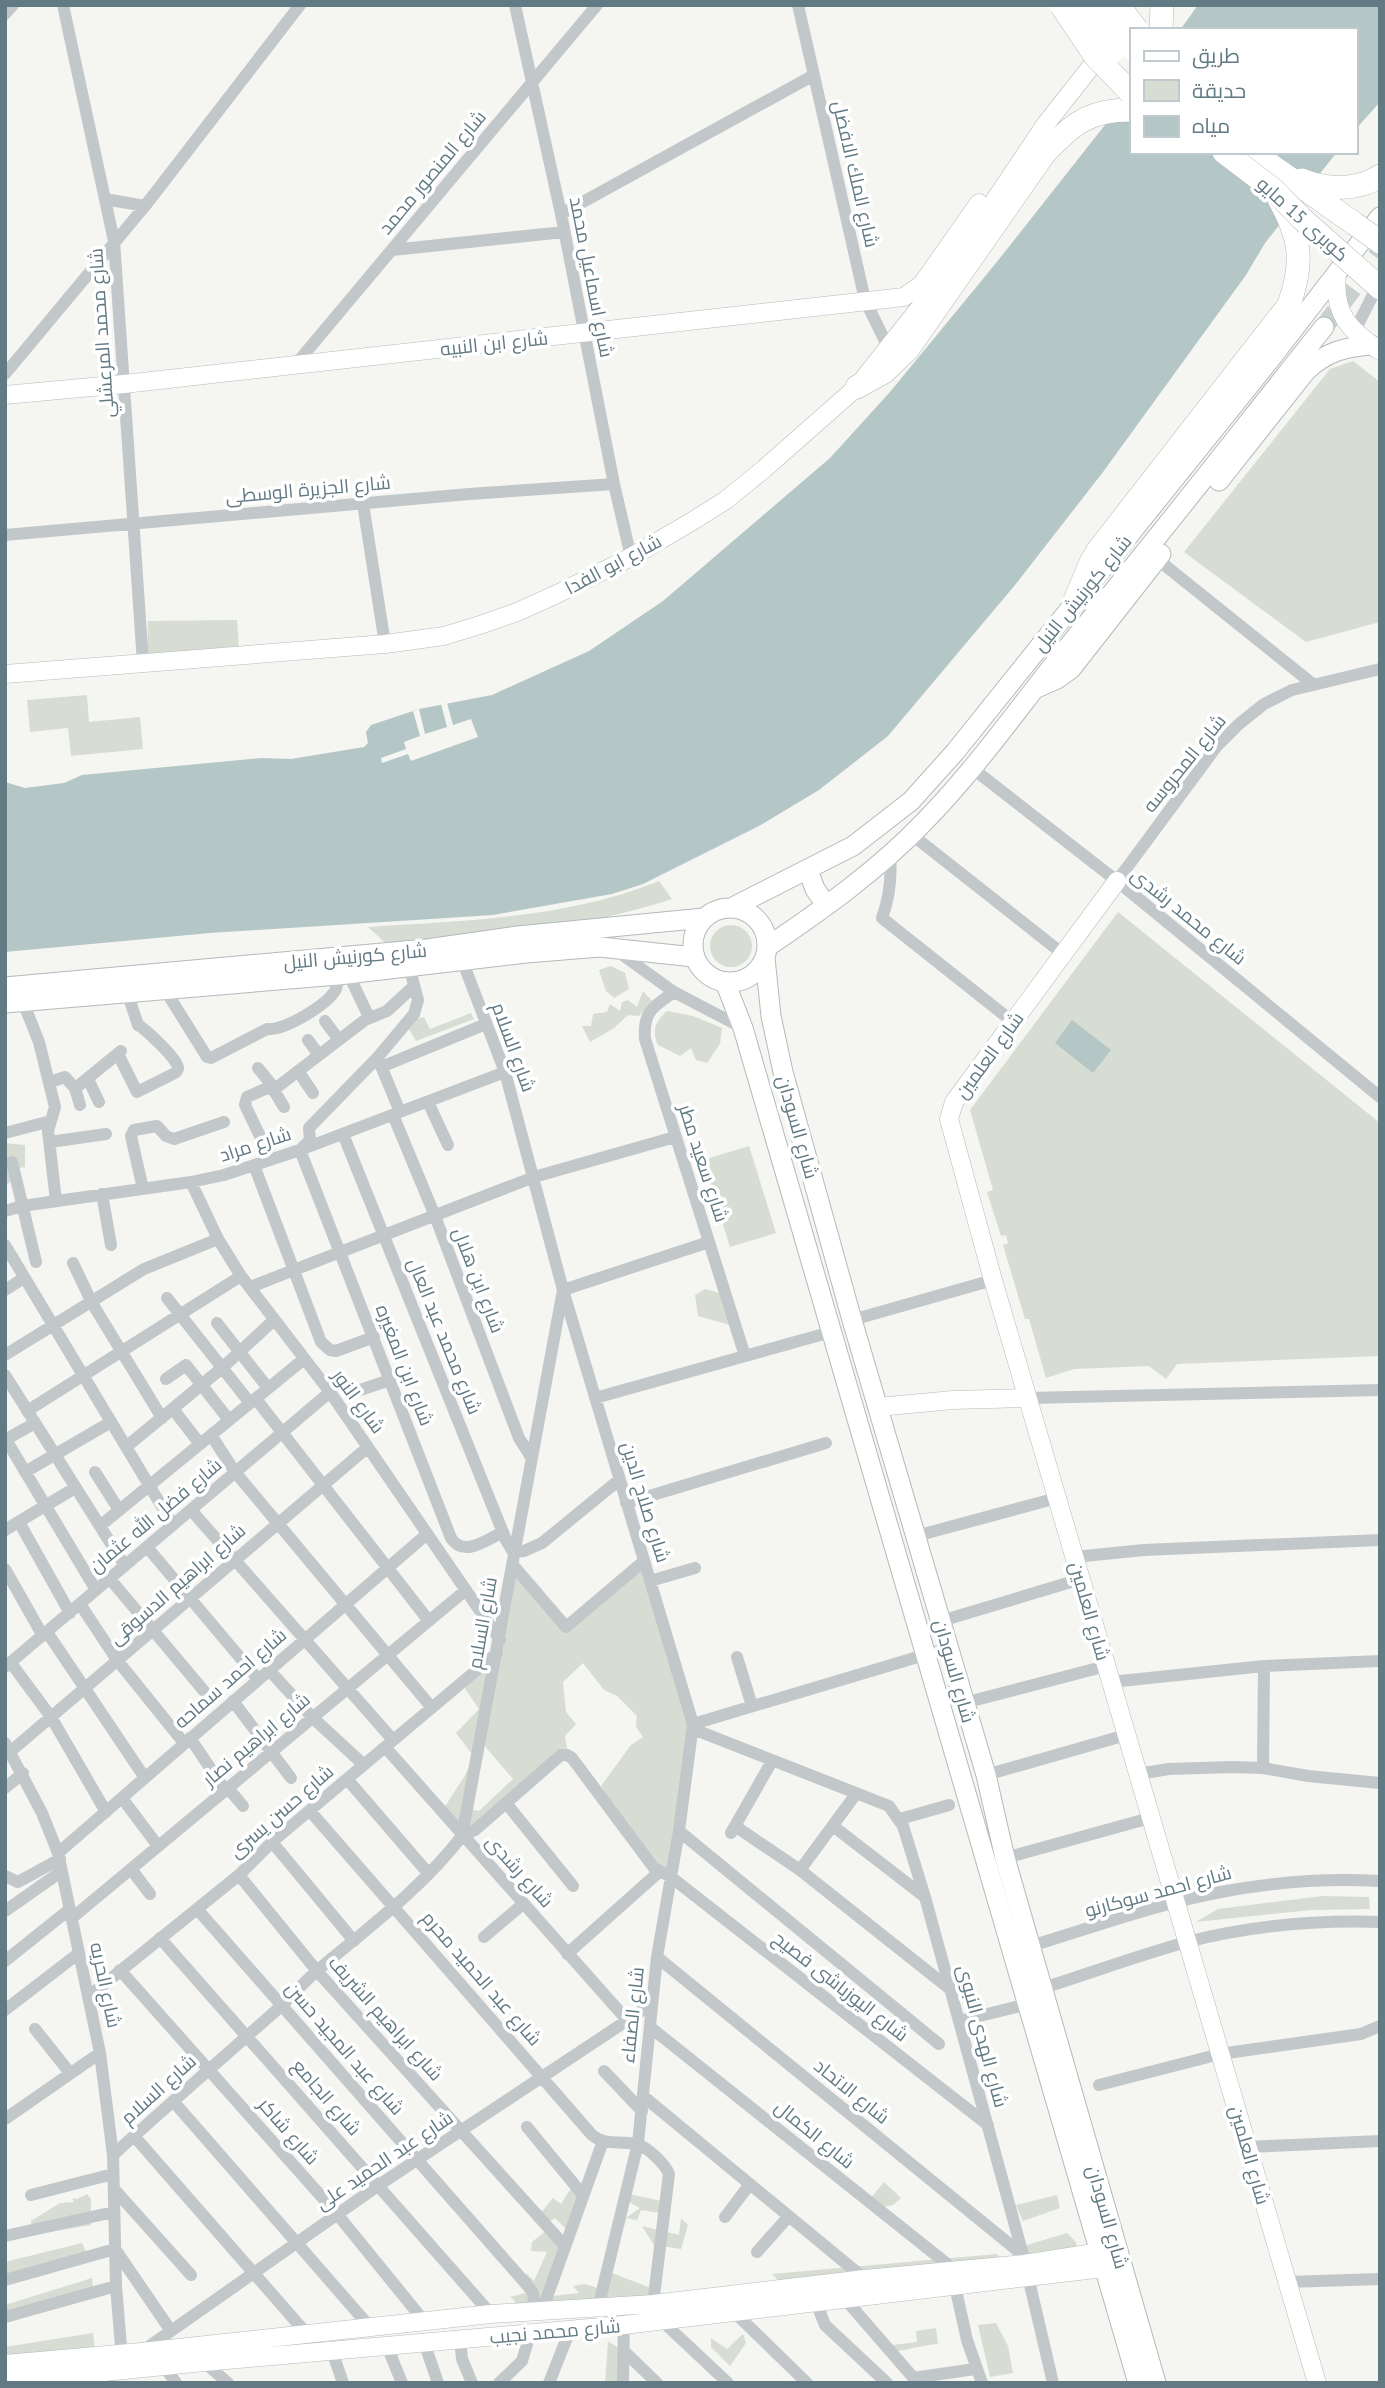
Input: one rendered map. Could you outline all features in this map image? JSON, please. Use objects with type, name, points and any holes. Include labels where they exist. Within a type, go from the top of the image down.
[{"type":"highway","points":[[1061,5],[1096,57],[1130,92]]},
{"type":"highway","points":[[1080,5],[1097,33],[1130,72]]},
{"type":"highway","points":[[1099,5],[1130,47]]},
{"type":"highway","points":[[1118,5],[1135,28]]},
{"type":"highway","points":[[1161,28],[1162,5]]},
{"type":"highway","points":[[857,387],[884,372],[908,349],[1044,153],[1067,130],[1083,119],[1101,113],[1130,110]]},
{"type":"highway","name":"كوبرى 15 مايو","points":[[1226,154],[1355,224],[1380,242]]},
{"type":"highway","name":"كوبرى 15 مايو","points":[[1254,154],[1301,218],[1376,291]]},
{"type":"highway","points":[[1074,603],[1099,549],[1289,305],[1299,265],[1298,245],[1293,225],[1274,179],[1331,188],[1354,186],[1380,176]]},
{"type":"highway","points":[[1355,224],[1380,222]]},
{"type":"main road","name":"شارع كورنيش النيل","points":[[731,908],[853,846],[911,802],[955,752],[1280,348],[1380,216]]},
{"type":"main road","name":"شارع كورنيش النيل","points":[[766,953],[890,854],[972,768],[1324,327]]},
{"type":"main road","points":[[1034,688],[1058,679],[1071,669],[1312,365],[1329,353],[1341,349],[1376,348]]},
{"type":"main road","points":[[808,870],[815,889],[826,905]]},
{"type":"main road","points":[[731,908],[743,910],[761,925],[766,936],[766,953],[759,969],[749,977],[737,982],[725,982],[712,978],[701,969],[694,957],[694,936],[704,918],[721,909],[731,908]]},
{"type":"main road","name":"شارع كورنيش النيل","points":[[5,987],[427,949],[518,936],[704,918]]},
{"type":"main road","name":"شارع كورنيش النيل","points":[[14,1003],[343,974],[600,947],[694,957]]},
{"type":"main road","name":"شارع السودان","points":[[766,953],[771,1016],[783,1072],[852,1320],[986,1775],[1022,1949],[1028,2004],[1138,2383]]},
{"type":"main road","name":"شارع السودان","points":[[725,982],[743,1028],[927,1655],[1022,1949],[1043,1989],[1156,2383]]},
{"type":"street","points":[[5,14],[13,5]]},
{"type":"street","name":"شارع محمد المرعشلي","points":[[63,5],[114,241],[143,663]]},
{"type":"street","points":[[5,374],[145,206],[300,5]]},
{"type":"street","name":"شارع اسماعيل محمد","points":[[515,5],[631,557]]},
{"type":"street","name":"شارع المنصور محمد","points":[[296,363],[597,5]]},
{"type":"street","name":"شارع الملك الافضل","points":[[798,5],[865,300],[888,348]]},
{"type":"street","points":[[865,300],[904,297],[922,284],[1127,5]]},
{"type":"street","points":[[1042,122],[1139,5]]},
{"type":"street","points":[[561,214],[814,75]]},
{"type":"street","name":"شارع ابو الفدا","points":[[5,674],[386,644],[444,636],[506,616],[631,557],[726,500],[857,387],[940,282],[1042,122]]},
{"type":"street","points":[[106,199],[145,206]]},
{"type":"street","points":[[391,250],[564,232]]},
{"type":"street","points":[[1337,273],[1337,302],[1342,315],[1354,331],[1376,348]]},
{"type":"street","points":[[1354,331],[1376,291]]},
{"type":"street","name":"شارع ابن النبيه","points":[[5,395],[124,384],[865,300]]},
{"type":"street","name":"شارع الجزيرة الوسطى","points":[[5,536],[614,484]]},
{"type":"street","points":[[363,504],[386,644]]},
{"type":"street","points":[[1157,559],[1314,685]]},
{"type":"street","name":"شارع المحروسه","points":[[1116,881],[1217,747],[1239,724],[1264,704],[1292,690],[1380,669]]},
{"type":"street","name":"شارع محمد رشدى","points":[[972,768],[1116,881],[1380,1097]]},
{"type":"street","points":[[911,834],[1063,954]]},
{"type":"street","points":[[890,854],[892,876],[882,918],[1013,1022]]},
{"type":"street","name":"شارع العلمين","points":[[1116,881],[954,1102],[949,1119],[993,1280],[1317,2383]]},
{"type":"street","points":[[614,948],[674,992],[743,1028]]},
{"type":"street","name":"شارع السلام","points":[[113,2155],[394,1905],[449,1853],[462,1836],[499,1646],[512,1558],[562,1290],[505,1072],[462,960]]},
{"type":"street","points":[[300,1150],[310,1140],[309,1128],[379,1063],[418,1009],[409,966]]},
{"type":"street","points":[[343,974],[369,1017]]},
{"type":"street","points":[[164,989],[207,1056],[213,1058],[267,1029],[276,1030],[312,1012],[335,990],[343,974]]},
{"type":"street","points":[[271,1159],[245,1102],[247,1097],[265,1089],[274,1089],[369,1017],[387,1011],[414,986]]},
{"type":"street","points":[[75,1087],[119,1053],[136,1092],[178,1069],[167,1050],[161,1047],[146,1029],[138,1025],[127,992]]},
{"type":"street","name":"شارع سعيد مطر","points":[[674,992],[647,1015],[645,1039],[746,1356]]},
{"type":"street","points":[[14,1003],[38,1042],[50,1082],[55,1107],[48,1131],[56,1201]]},
{"type":"street","points":[[325,1021],[339,1040]]},
{"type":"street","points":[[379,1063],[486,1024]]},
{"type":"street","points":[[308,1040],[319,1055]]},
{"type":"street","name":"شارع ابن هلال","points":[[379,1063],[519,1438],[531,1457]]},
{"type":"street","points":[[258,1068],[284,1107]]},
{"type":"street","points":[[298,1072],[313,1093]]},
{"type":"street","name":"شارع مراد","points":[[5,1212],[22,1206],[224,1175],[300,1150],[505,1072]]},
{"type":"street","points":[[50,1082],[65,1077],[75,1087],[80,1105]]},
{"type":"street","points":[[88,1079],[99,1102]]},
{"type":"street","points":[[428,1102],[448,1145]]},
{"type":"street","points":[[5,1133],[51,1121]]},
{"type":"street","points":[[143,1189],[131,1136],[134,1130],[157,1126],[166,1136],[174,1139],[224,1122]]},
{"type":"street","points":[[50,1142],[106,1134]]},
{"type":"street","name":"شارع محمد عبد العال","points":[[343,1134],[512,1558],[565,1627],[644,1561]]},
{"type":"street","points":[[250,1287],[534,1177],[675,1138]]},
{"type":"street","name":"شارع ابن المغيره","points":[[300,1150],[455,1544],[468,1548],[503,1532]]},
{"type":"street","points":[[12,1162],[36,1262]]},
{"type":"street","points":[[254,1165],[321,1342],[336,1351],[374,1337]]},
{"type":"street","name":"شارع النور","points":[[191,1182],[218,1239],[240,1276],[330,1392],[466,1590],[499,1646]]},
{"type":"street","points":[[102,1194],[111,1245]]},
{"type":"street","points":[[5,1355],[144,1269],[218,1239]]},
{"type":"street","points":[[562,1290],[709,1242]]},
{"type":"street","points":[[5,1245],[173,1525]]},
{"type":"street","points":[[73,1263],[92,1303],[162,1419]]},
{"type":"street","points":[[27,1411],[240,1276]]},
{"type":"street","points":[[5,1290],[24,1278]]},
{"type":"street","points":[[852,1320],[993,1280]]},
{"type":"street","name":"شارع صلاح الدين","points":[[562,1290],[693,1727]]},
{"type":"street","points":[[167,1298],[222,1368],[282,1432],[429,1620]]},
{"type":"street","points":[[126,1447],[222,1368],[274,1320]]},
{"type":"street","points":[[217,1323],[268,1388]]},
{"type":"street","points":[[595,1398],[831,1332]]},
{"type":"street","points":[[100,1526],[304,1359]]},
{"type":"street","points":[[166,1379],[186,1365],[229,1420]]},
{"type":"street","points":[[5,1375],[125,1566]]},
{"type":"street","points":[[355,1392],[390,1380]]},
{"type":"street","points":[[878,1407],[953,1400],[1380,1390]]},
{"type":"street","name":"شارع فضل الله عثمان","points":[[8,1665],[330,1392]]},
{"type":"street","points":[[173,1409],[200,1444]]},
{"type":"street","points":[[25,1472],[111,1422]]},
{"type":"street","points":[[35,1423],[5,1439],[96,1590]]},
{"type":"street","points":[[211,1435],[235,1472],[432,1708]]},
{"type":"street","points":[[626,1503],[826,1443]]},
{"type":"street","name":"شارع ابراهيم الدسوقى","points":[[8,1747],[51,1717],[368,1447]]},
{"type":"street","points":[[95,1472],[118,1510]]},
{"type":"street","points":[[512,1558],[542,1543],[619,1480]]},
{"type":"street","points":[[5,1530],[75,1488]]},
{"type":"street","points":[[916,1536],[1057,1498]]},
{"type":"street","name":"شارع رشدى","points":[[191,1510],[348,1688],[462,1836],[627,2020]]},
{"type":"street","points":[[19,1522],[75,1608],[226,1789],[243,1805]]},
{"type":"street","name":"شارع احمد سماحه","points":[[60,1861],[106,1812],[427,1534]]},
{"type":"street","points":[[1074,1557],[1144,1550],[1380,1540]]},
{"type":"street","points":[[147,1547],[258,1679]]},
{"type":"street","points":[[650,1581],[695,1568]]},
{"type":"street","points":[[5,1569],[45,1634],[145,1778]]},
{"type":"street","points":[[110,1578],[204,1691]]},
{"type":"street","points":[[941,1621],[1081,1578]]},
{"type":"street","name":"شارع ابراهيم نصار","points":[[5,1961],[131,1869],[466,1590]]},
{"type":"street","name":"شارع حسن يسرى","points":[[88,1997],[239,1875],[272,1842],[432,1708],[499,1646]]},
{"type":"street","points":[[693,1727],[752,1706],[948,1648]]},
{"type":"street","points":[[737,1657],[752,1706]]},
{"type":"street","points":[[964,1703],[1108,1674],[1380,1661]]},
{"type":"street","points":[[8,1665],[51,1717],[106,1812]]},
{"type":"street","points":[[1263,1768],[1264,1665]]},
{"type":"street","points":[[269,1670],[313,1718],[364,1765]]},
{"type":"street","points":[[233,1701],[290,1778]]},
{"type":"street","points":[[693,1727],[889,1807],[900,1819],[949,1805]]},
{"type":"street","name":"شارع الصفاء","points":[[598,2308],[638,2143],[657,1957],[679,1831],[693,1727]]},
{"type":"street","points":[[986,1775],[1126,1735]]},
{"type":"street","name":"شارع الحريه","points":[[8,1747],[23,1773],[60,1861],[100,2053],[113,2155],[122,2369]]},
{"type":"street","points":[[462,1836],[475,1830],[561,1755],[567,1755],[572,1758],[647,1862],[671,1877]]},
{"type":"street","points":[[772,1761],[733,1830],[800,1870],[950,1989]]},
{"type":"street","points":[[1138,1774],[1200,1767],[1263,1768],[1308,1776],[1380,1783]]},
{"type":"street","points":[[5,1788],[23,1773]]},
{"type":"street","points":[[347,1779],[428,1873]]},
{"type":"street","points":[[800,1870],[856,1794]]},
{"type":"street","points":[[122,1798],[158,1846]]},
{"type":"street","points":[[506,1803],[573,1886]]},
{"type":"street","name":"شارع عبد الحميد محرم","points":[[310,1811],[541,2077],[593,2135],[603,2141]]},
{"type":"street","points":[[1005,1857],[1150,1818]]},
{"type":"street","name":"شارع الهدى النبوى","points":[[900,1819],[925,1897],[988,2125],[1053,2383]]},
{"type":"street","points":[[833,1825],[925,1897]]},
{"type":"street","points":[[679,1831],[939,2044]]},
{"type":"street","points":[[272,1842],[354,1941]]},
{"type":"street","points":[[5,1876],[18,1882],[60,1861]]},
{"type":"street","points":[[5,1911],[60,1861]]},
{"type":"street","points":[[131,1869],[150,1894]]},
{"type":"street","points":[[567,1954],[659,1871]]},
{"type":"street","name":"شارع ابراهيم الشريف","points":[[239,1875],[317,1971],[565,2246]]},
{"type":"street","name":"شارع اليوزباشى فصيح","points":[[671,1877],[988,2125]]},
{"type":"street","name":"شارع احمد سوكارنو","points":[[1022,1949],[1175,1902],[1220,1892],[1310,1881],[1380,1881]]},
{"type":"street","points":[[484,1937],[523,1904]]},
{"type":"street","name":"شارع عبد المجيد حسن","points":[[197,1909],[527,2285],[533,2293],[538,2311]]},
{"type":"street","points":[[1043,1989],[1187,1942],[1273,1926],[1380,1922]]},
{"type":"street","name":"شارع الجامع","points":[[160,1938],[491,2315]]},
{"type":"street","points":[[5,2010],[79,1953]]},
{"type":"street","name":"شارع الاتحاد","points":[[657,1957],[1025,2265]]},
{"type":"street","name":"شارع شاكر","points":[[120,1970],[337,2214],[424,2321]]},
{"type":"street","name":"شارع عبد الحميد على","points":[[141,2352],[379,2185],[652,2004]]},
{"type":"street","points":[[959,2021],[1028,2004]]},
{"type":"street","points":[[1099,2085],[1220,2054],[1361,2034],[1380,2026]]},
{"type":"street","name":"شارع الكمال","points":[[650,2027],[956,2279]]},
{"type":"street","points":[[35,2029],[71,2073]]},
{"type":"street","points":[[5,2119],[100,2053]]},
{"type":"street","points":[[604,2071],[642,2110]]},
{"type":"street","points":[[643,2096],[865,2279]]},
{"type":"street","points":[[173,2101],[370,2327]]},
{"type":"street","points":[[527,2127],[583,2196]]},
{"type":"street","points":[[134,2136],[306,2333]]},
{"type":"street","points":[[538,2311],[603,2141],[638,2143],[647,2147],[669,2174],[653,2304]]},
{"type":"street","points":[[1247,2147],[1380,2141]]},
{"type":"street","points":[[31,2195],[113,2174]]},
{"type":"street","points":[[725,2217],[750,2184]]},
{"type":"street","points":[[114,2189],[191,2275]]},
{"type":"street","points":[[5,2236],[114,2212]]},
{"type":"street","points":[[757,2252],[789,2216]]},
{"type":"street","points":[[5,2280],[115,2249],[171,2331]]},
{"type":"street","name":"شارع محمد نجيب","points":[[5,2382],[122,2369],[662,2321],[845,2299],[1025,2265],[1102,2260]]},
{"type":"street","name":"شارع محمد نجيب","points":[[5,2364],[122,2369],[141,2352],[306,2333],[538,2311],[653,2304],[865,2279],[956,2279]]},
{"type":"street","points":[[956,2279],[975,2369],[982,2383]]},
{"type":"street","points":[[1287,2283],[1380,2279]]},
{"type":"street","points":[[5,2317],[117,2286]]},
{"type":"street","points":[[845,2299],[916,2380],[975,2369]]},
{"type":"street","points":[[816,2302],[825,2325],[887,2383]]},
{"type":"street","points":[[623,2383],[624,2306]]},
{"type":"street","points":[[734,2312],[807,2383]]},
{"type":"street","points":[[662,2321],[728,2383]]},
{"type":"street","points":[[549,2383],[570,2330]]},
{"type":"street","points":[[499,2383],[522,2361],[530,2334]]},
{"type":"street","points":[[460,2339],[462,2359],[472,2383]]},
{"type":"street","points":[[424,2342],[438,2383]]},
{"type":"street","points":[[387,2346],[402,2383]]},
{"type":"street","points":[[332,2351],[343,2383]]},
{"type":"street","points":[[624,2351],[657,2383]]},
{"type":"street","points":[[204,2362],[228,2383]]},
{"type":"street","points":[[164,2366],[176,2383]]},
{"type":"green space","points":[[1353,361],[1380,382],[1380,622],[1306,642],[1184,552],[1330,369]]},
{"type":"green space","points":[[237,620],[239,650],[147,659],[148,621]]},
{"type":"green space","points":[[87,695],[89,722],[140,717],[143,749],[71,756],[68,728],[30,732],[27,700]]},
{"type":"green space","points":[[659,881],[672,899],[569,925],[392,949],[368,927],[516,916],[589,903]]},
{"type":"green space","points":[[1118,912],[1380,1123],[1380,1356],[1177,1364],[1166,1379],[1149,1366],[1074,1369],[1046,1378],[1003,1245],[1008,1243],[1006,1235],[1001,1236],[987,1192],[993,1190],[970,1110]]},
{"type":"green space","points":[[731,925],[746,931],[752,946],[746,961],[731,967],[716,961],[710,946],[716,931]]},
{"type":"green space","points":[[611,966],[625,973],[629,989],[614,998],[606,991],[599,970]]},
{"type":"green space","points":[[643,991],[652,1001],[639,1016],[628,1015],[614,1028],[590,1042],[582,1026],[591,1026],[593,1014],[607,1012],[610,1004],[620,1011],[622,1002],[628,1000],[637,1007]]},
{"type":"green space","points":[[667,1011],[693,1016],[722,1028],[720,1044],[707,1063],[696,1060],[691,1048],[680,1056],[658,1045],[656,1026]]},
{"type":"green space","points":[[471,1013],[474,1019],[416,1041],[409,1029],[410,1021],[424,1017],[430,1029]]},
{"type":"green space","points":[[5,1143],[25,1145],[25,1167],[11,1170],[12,1181],[5,1185]]},
{"type":"green space","points":[[749,1146],[776,1233],[730,1247],[703,1160]]},
{"type":"green space","points":[[705,1289],[720,1293],[733,1326],[698,1316],[695,1295]]},
{"type":"green space","points":[[645,1565],[693,1724],[669,1873],[647,1862],[601,1786],[631,1745],[643,1737],[636,1727],[637,1716],[617,1696],[604,1690],[583,1663],[563,1682],[566,1712],[576,1724],[565,1736],[567,1749],[469,1833],[471,1809],[479,1811],[513,1779],[483,1744],[514,1574],[564,1630]]},
{"type":"green space","points":[[494,1660],[461,1829],[444,1808],[474,1757],[456,1733],[479,1709],[464,1687]]},
{"type":"green space","points":[[1323,1896],[1369,1897],[1370,1909],[1311,1910],[1196,1922],[1218,1909]]},
{"type":"green space","points":[[884,2182],[901,2198],[893,2205],[881,2207],[870,2199]]},
{"type":"green space","points":[[571,2188],[579,2197],[567,2230],[555,2218],[547,2223],[540,2214],[553,2198],[561,2204]]},
{"type":"green space","points":[[87,2194],[91,2199],[91,2225],[32,2235],[31,2221],[60,2203],[74,2202],[72,2198],[77,2199]]},
{"type":"green space","points":[[629,2194],[661,2201],[660,2213],[641,2210],[637,2220],[626,2218],[640,2208],[627,2201]]},
{"type":"green space","points":[[1057,2195],[1060,2208],[1023,2221],[1016,2205]]},
{"type":"green space","points":[[681,2218],[688,2225],[681,2249],[654,2245],[642,2226],[679,2235]]},
{"type":"green space","points":[[547,2230],[562,2247],[540,2308],[514,2309],[515,2301],[510,2297],[530,2292],[523,2276],[527,2274],[534,2281],[547,2252],[531,2251],[532,2242]]},
{"type":"green space","points":[[1067,2233],[1076,2242],[1077,2252],[1027,2260],[1024,2246]]},
{"type":"green space","points":[[82,2243],[87,2254],[5,2277],[5,2262]]},
{"type":"green space","points":[[997,2254],[1006,2264],[783,2285],[772,2274]]},
{"type":"green space","points":[[612,2273],[651,2288],[650,2300],[603,2304]]},
{"type":"green space","points":[[92,2278],[93,2289],[5,2316],[5,2305]]},
{"type":"green space","points":[[585,2284],[600,2289],[597,2304],[548,2307],[553,2296],[579,2293],[573,2286]]},
{"type":"green space","points":[[996,2323],[1008,2346],[1013,2373],[990,2377],[978,2325]]},
{"type":"green space","points":[[936,2328],[938,2344],[894,2351],[892,2345],[917,2342],[916,2331]]},
{"type":"green space","points":[[93,2333],[95,2349],[5,2357],[5,2347]]},
{"type":"green space","points":[[743,2334],[746,2343],[730,2366],[711,2347],[711,2338],[727,2349]]},
{"type":"green space","points":[[608,2341],[620,2349],[618,2383],[605,2383]]},
{"type":"water","points":[[1198,5],[1380,5],[1380,102],[1357,128],[1357,28],[1181,28]]},
{"type":"water","points":[[1130,93],[1130,154],[1335,154],[1265,243],[1246,275],[1103,472],[1015,585],[888,736],[819,790],[759,826],[643,884],[612,894],[493,915],[210,933],[5,952],[5,782],[25,788],[64,783],[82,775],[261,758],[291,759],[364,747],[368,743],[366,732],[371,725],[419,709],[492,695],[589,651],[663,601],[830,458],[890,392]]},
{"type":"water","points":[[1072,1020],[1111,1050],[1093,1073],[1055,1043]]},
{"type":"pier","points":[[447,703],[453,725],[471,719],[478,737],[411,761],[408,754],[382,763],[381,758],[406,749],[404,742],[420,736],[413,711],[419,709],[425,734],[447,727],[441,704]]},
{"type":"tunnel","points":[[1324,327],[1380,252]]}]
